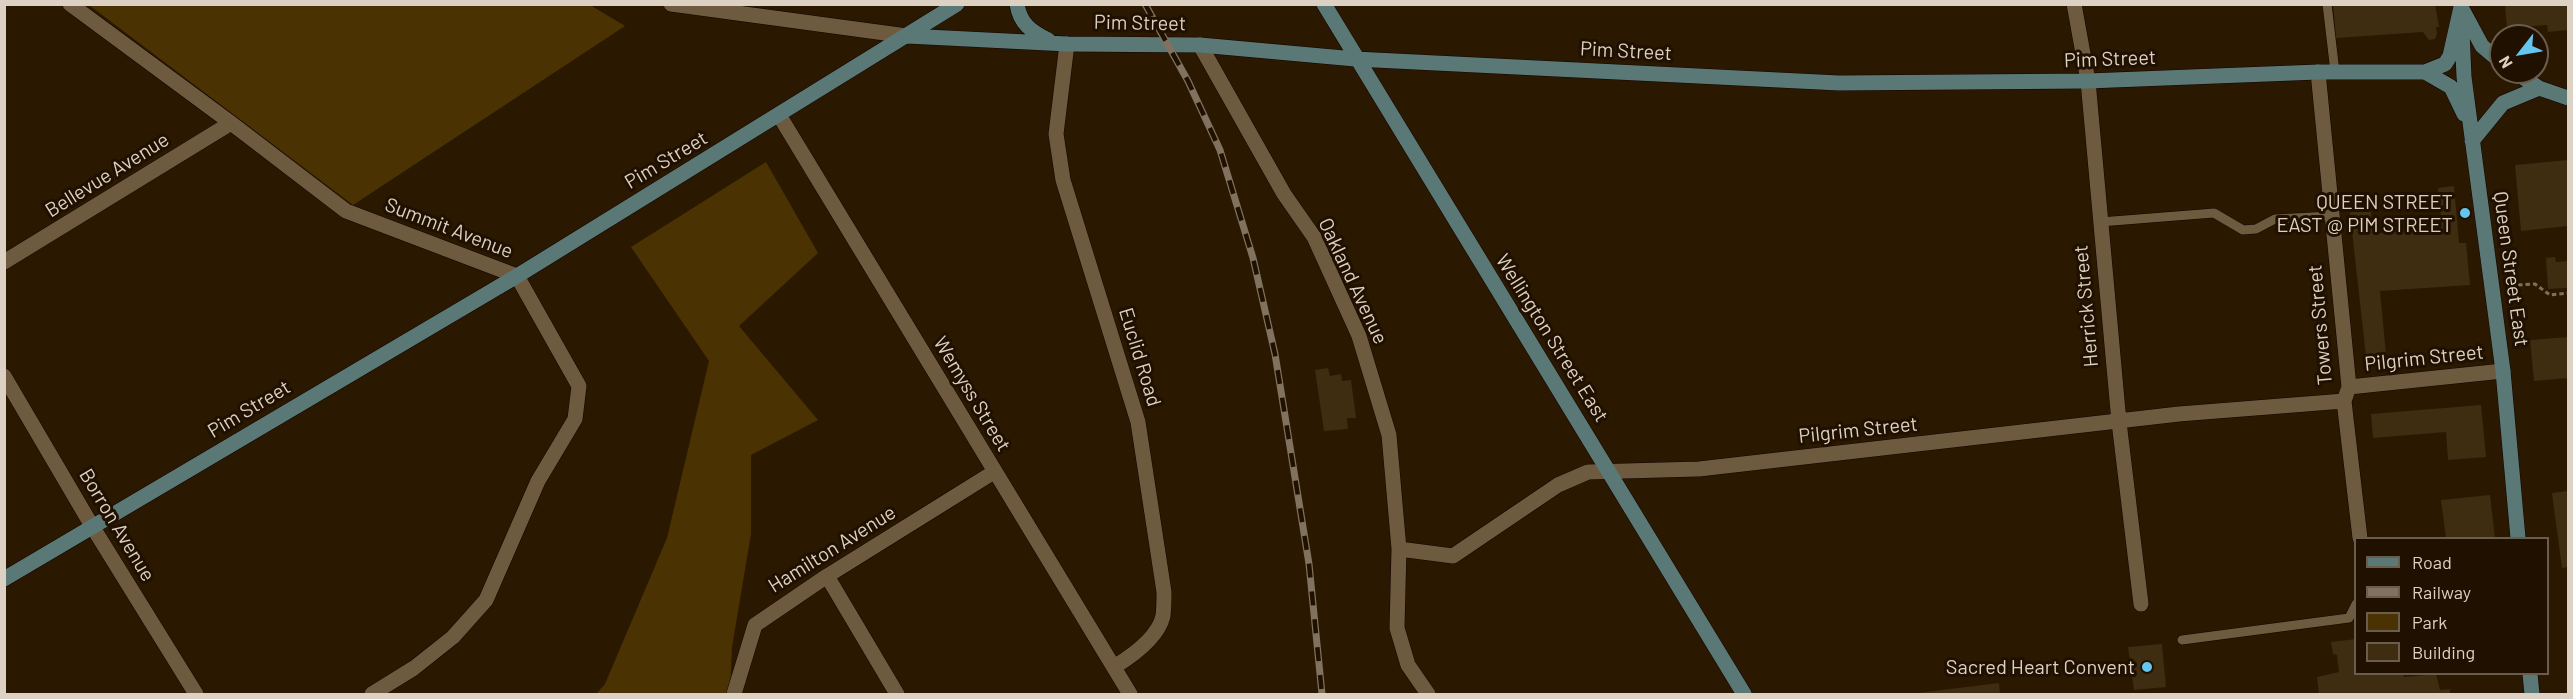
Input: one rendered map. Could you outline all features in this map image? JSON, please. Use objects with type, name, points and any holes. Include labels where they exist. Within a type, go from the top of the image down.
[{"type":"main road","points":[[907,36],[957,4]]},
{"type":"main road","points":[[1017,4],[1019,17],[1032,32],[1060,44]]},
{"type":"main road","name":"Wellington Street East","points":[[1324,4],[1355,59],[1744,694]]},
{"type":"main road","points":[[2461,6],[2482,46],[2489,52]]},
{"type":"main road","points":[[2425,72],[2445,64],[2450,56],[2461,6]]},
{"type":"main road","name":"Queen Street East","points":[[2461,6],[2464,77],[2503,371],[2518,537]]},
{"type":"main road","name":"Pim Street","points":[[4,579],[516,276],[907,36],[1060,44],[1200,45],[1355,59],[1839,82],[2088,81],[2318,72],[2425,72]]},
{"type":"main road","points":[[2425,72],[2451,87],[2461,104],[2472,141]]},
{"type":"main road","points":[[2533,84],[2568,98]]},
{"type":"main road","points":[[2472,141],[2503,103],[2539,88]]},
{"type":"main road","points":[[2530,675],[2532,694]]},
{"type":"street","name":"Summit Avenue","points":[[70,4],[346,211],[516,276],[579,386],[575,419],[538,481],[486,600],[453,637],[414,668],[372,694]]},
{"type":"street","points":[[671,4],[907,36]]},
{"type":"street","name":"Herrick Street","points":[[2074,4],[2088,81],[2119,422],[2141,604]]},
{"type":"street","name":"Euclid Road","points":[[1060,44],[1056,134],[1063,180],[1138,422],[1164,592],[1163,617],[1149,639],[1131,657],[1114,667]]},
{"type":"street","name":"Oakland Avenue","points":[[1200,45],[1284,194],[1314,237],[1359,336],[1389,435],[1399,549],[1397,628],[1408,665],[1428,694]]},
{"type":"street","name":"Towers Street","points":[[2318,72],[2360,537]]},
{"type":"street","name":"Wemyss Street","points":[[779,115],[1130,694]]},
{"type":"street","name":"Bellevue Avenue","points":[[4,262],[231,123]]},
{"type":"street","name":"Pilgrim Street","points":[[1399,549],[1453,556],[1558,485],[1588,472],[1699,469],[2119,422],[2347,394],[2503,371]]},
{"type":"street","name":"Borron Avenue","points":[[4,376],[195,694]]},
{"type":"street","name":"Hamilton Avenue","points":[[734,694],[755,625],[828,576],[994,472]]},
{"type":"street","points":[[828,576],[897,694]]},
{"type":"lane","points":[[2327,4],[2334,72]]},
{"type":"lane","points":[[2100,222],[2214,213],[2243,230],[2256,229],[2275,219],[2331,216]]},
{"type":"lane","points":[[2182,640],[2349,618],[2354,606]]},
{"type":"path","points":[[2518,285],[2535,284],[2550,295],[2568,293]]},
{"type":"green space","points":[[89,5],[590,5],[625,26],[353,205]]},
{"type":"green space","points":[[766,162],[818,253],[739,326],[818,420],[751,455],[751,534],[732,647],[730,694],[596,694],[605,684],[667,538],[709,361],[631,247]]},
{"type":"building","points":[[2333,4],[2435,4],[2439,27],[2436,27],[2435,39],[2429,40],[2423,32],[2336,38]]},
{"type":"building","points":[[2505,4],[2568,4],[2568,30],[2549,32],[2549,24],[2507,24]]},
{"type":"building","points":[[2568,160],[2568,226],[2521,231],[2515,165]]},
{"type":"building","points":[[2454,186],[2459,243],[2466,243],[2470,285],[2380,291],[2386,354],[2366,356],[2348,196],[2369,194],[2373,234],[2442,227],[2438,188]]},
{"type":"building","points":[[2555,257],[2556,262],[2568,261],[2568,288],[2548,289],[2546,258]]},
{"type":"building","points":[[2568,337],[2568,378],[2534,381],[2530,340]]},
{"type":"building","points":[[1328,368],[1330,376],[1341,374],[1342,381],[1351,380],[1356,418],[1347,418],[1348,429],[1324,431],[1315,370]]},
{"type":"building","points":[[2481,405],[2486,457],[2448,460],[2446,432],[2373,438],[2371,414]]},
{"type":"building","points":[[2568,491],[2568,567],[2562,568],[2552,493]]},
{"type":"building","points":[[2490,495],[2495,537],[2446,537],[2441,500]]},
{"type":"building","points":[[2354,639],[2354,675],[2403,675],[2404,677],[2436,675],[2440,690],[2450,689],[2450,694],[2319,694],[2317,677],[2339,672],[2337,655],[2333,654],[2331,642]]},
{"type":"building","name":"Sacred Heart Convent","points":[[2162,644],[2166,687],[2134,690],[2128,647]]},
{"type":"building","points":[[1999,683],[2000,694],[1918,694],[1918,693]]},
{"type":"railway","points":[[1145,4],[1188,81],[1220,150],[1253,258],[1275,354],[1309,564],[1322,694]]},
{"type":"place","name":"QUEEN STREET EAST @ PIM STREET","points":[[2465,213]]},
{"type":"place","name":"Sacred Heart Convent","points":[[2147,667]]}]
